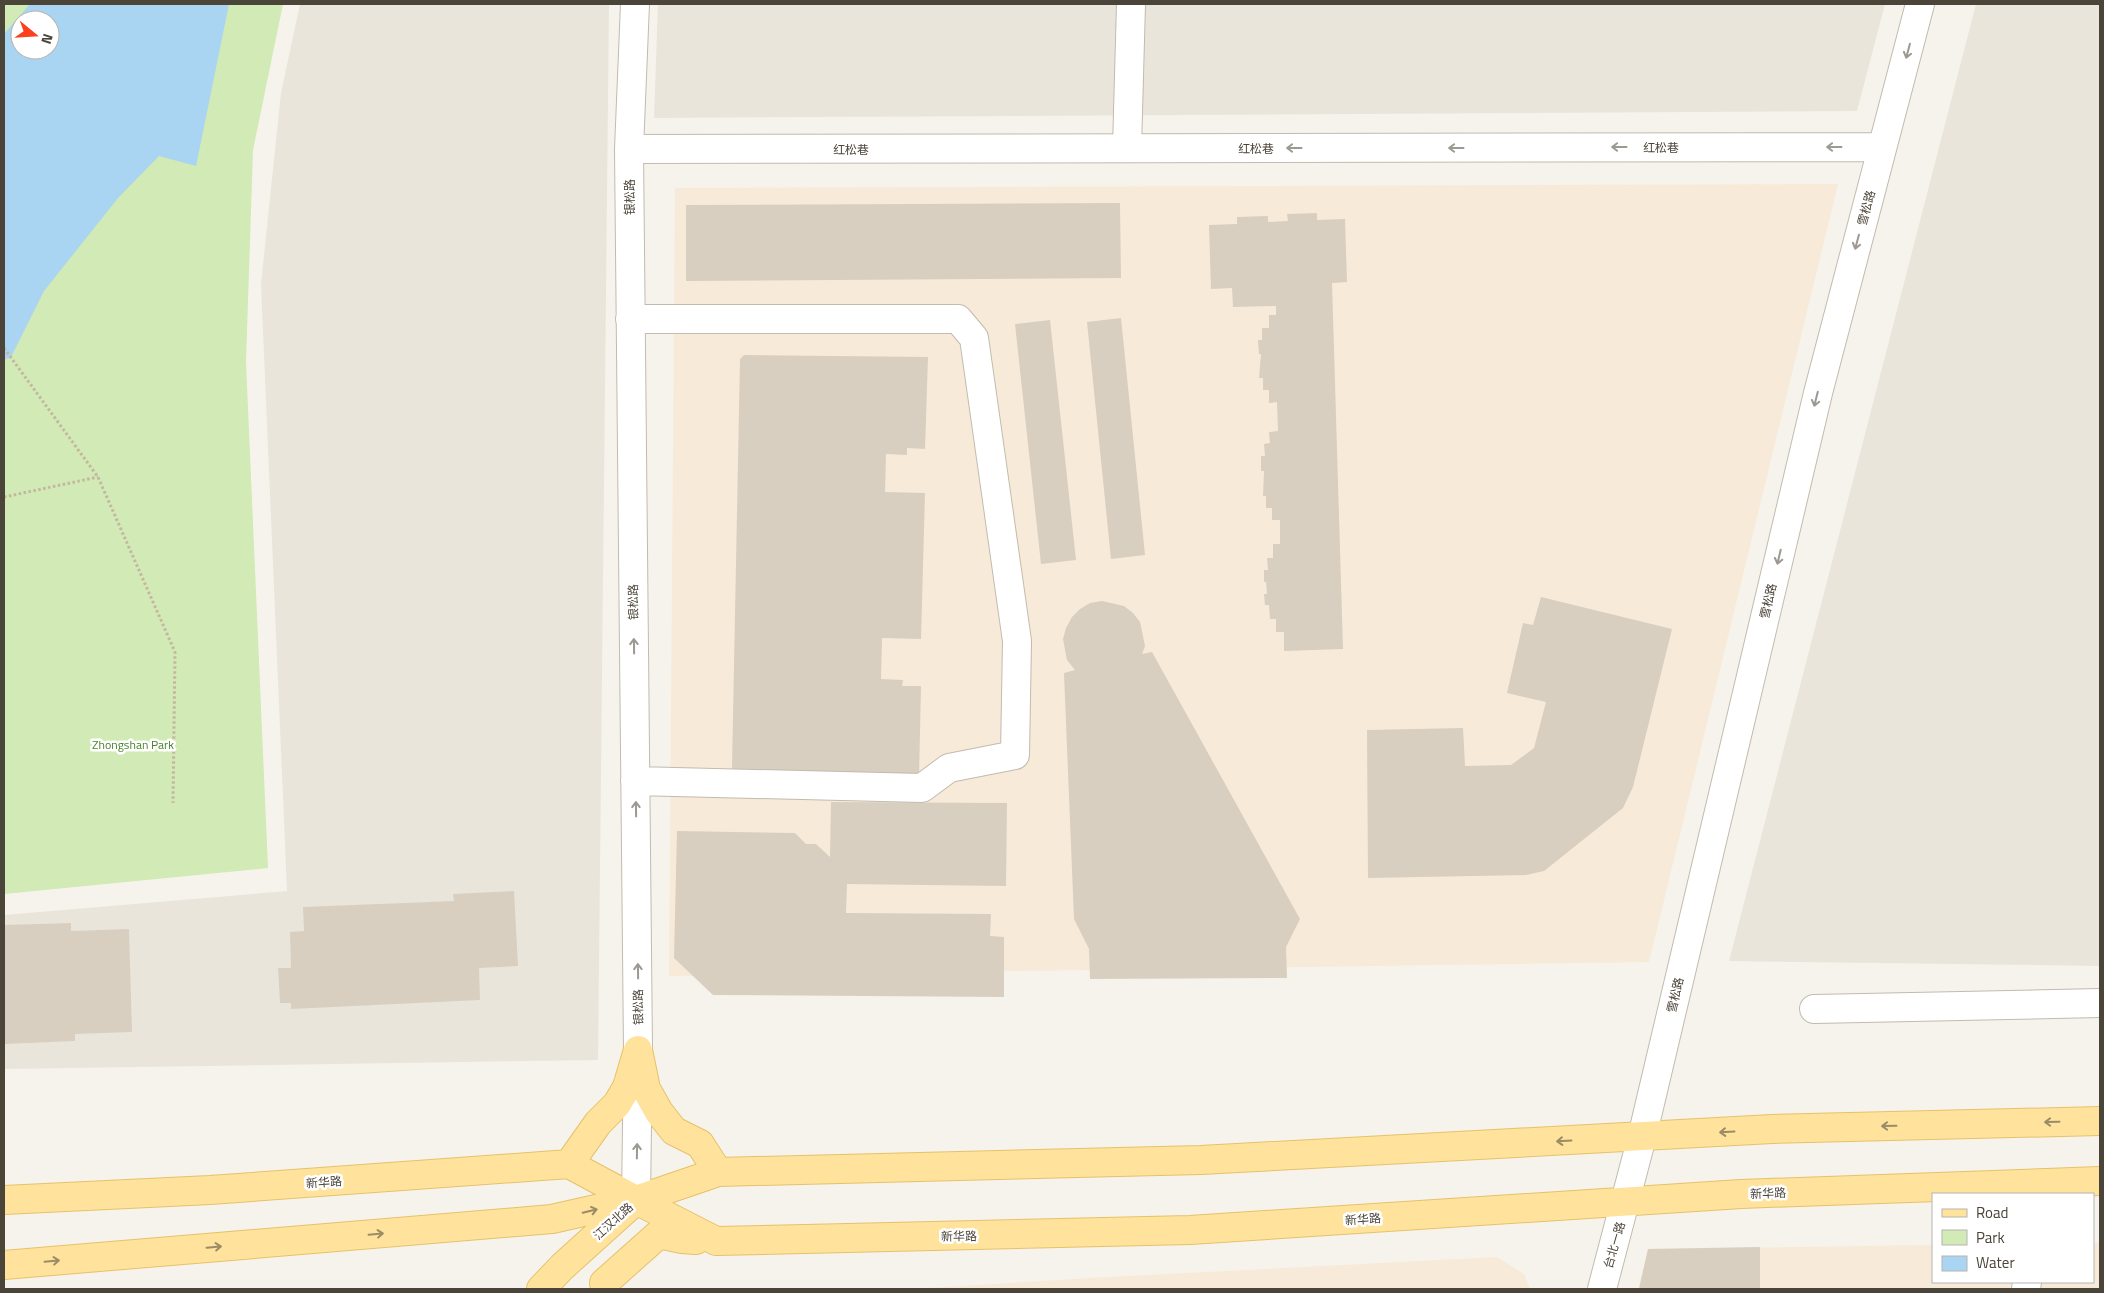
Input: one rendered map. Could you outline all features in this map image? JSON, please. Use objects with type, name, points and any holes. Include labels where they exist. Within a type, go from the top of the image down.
[{"type":"main road","points":[[638,1050],[646,1089],[659,1112],[674,1131],[700,1144],[718,1172]]},
{"type":"main road","points":[[569,1164],[598,1123],[617,1104],[626,1087],[638,1050]]},
{"type":"main road","points":[[4,1265],[552,1219],[636,1200],[718,1172],[1201,1160],[1772,1129],[2100,1120]]},
{"type":"main road","name":"新华路","points":[[4,1200],[220,1190],[569,1164],[716,1241],[1190,1230],[1741,1194],[2033,1189],[2100,1180]]},
{"type":"main road","name":"江汉北路","points":[[541,1289],[562,1267],[636,1200]]},
{"type":"main road","name":"江汉北路","points":[[602,1286],[636,1200]]},
{"type":"main road","points":[[552,1219],[566,1242],[562,1267]]},
{"type":"main road","points":[[602,1286],[659,1234],[682,1239],[716,1241]]},
{"type":"street","name":"银松路","points":[[635,4],[629,149],[638,1050],[636,1200]]},
{"type":"street","points":[[1127,148],[1131,4]]},
{"type":"street","name":"雪松路","points":[[1626,1201],[1818,393],[1920,4]]},
{"type":"street","name":"红松巷","points":[[629,149],[1882,147]]},
{"type":"street","points":[[630,319],[958,319],[974,338],[1017,641],[1015,755],[949,768],[922,788],[636,780]]},
{"type":"street","points":[[1814,1009],[2100,1003]]},
{"type":"street","name":"台北一路","points":[[1602,1289],[1626,1201]]},
{"type":"path","points":[[4,348],[98,477],[175,652],[173,803]]},
{"type":"path","points":[[4,496],[98,477]]},
{"type":"shaded area","points":[[300,4],[609,4],[598,1060],[4,1069],[4,915],[287,891],[261,284],[281,93]]},
{"type":"shaded area","points":[[658,4],[1885,4],[1857,111],[654,118]]},
{"type":"shaded area","points":[[1976,4],[2100,4],[2100,966],[1729,961]]},
{"type":"shaded area","points":[[1838,184],[1649,962],[669,976],[675,188]]},
{"type":"shaded area","points":[[2094,1243],[2100,1243],[2100,1289],[1638,1289],[1648,1249],[1932,1245],[1932,1283],[2094,1283]]},
{"type":"shaded area","points":[[1497,1257],[1524,1274],[1530,1289],[911,1289],[1091,1278]]},
{"type":"green space","name":"Zhongshan Park","points":[[4,4],[283,4],[253,150],[246,362],[268,868],[4,894]]},
{"type":"water","points":[[30,4],[229,4],[196,166],[159,156],[118,198],[44,291],[11,357],[4,360],[4,34],[10,27],[10,60],[60,60],[60,10],[25,10]]},
{"type":"building","points":[[1120,203],[1121,278],[686,281],[686,205]]},
{"type":"building","points":[[1317,213],[1317,220],[1345,219],[1347,282],[1332,283],[1343,649],[1284,651],[1284,632],[1276,632],[1276,619],[1270,619],[1269,605],[1265,605],[1264,594],[1267,594],[1264,570],[1268,570],[1267,558],[1273,558],[1273,544],[1280,544],[1280,520],[1272,520],[1272,508],[1266,508],[1266,496],[1263,496],[1264,471],[1261,471],[1261,456],[1265,456],[1264,444],[1270,443],[1269,432],[1278,431],[1277,402],[1269,403],[1269,390],[1263,390],[1263,378],[1259,378],[1261,354],[1259,354],[1258,340],[1262,340],[1262,328],[1269,328],[1269,315],[1276,315],[1276,306],[1233,307],[1232,288],[1211,289],[1209,225],[1237,224],[1237,217],[1268,216],[1268,222],[1288,221],[1287,214]]},
{"type":"building","points":[[1121,318],[1145,555],[1111,559],[1087,322]]},
{"type":"building","points":[[1050,320],[1076,560],[1041,564],[1015,324]]},
{"type":"building","points":[[744,355],[928,357],[925,449],[907,448],[907,455],[886,454],[885,492],[925,493],[921,639],[882,638],[881,679],[903,680],[902,686],[921,686],[919,777],[737,772],[732,768],[740,359]]},
{"type":"building","points":[[1541,597],[1672,629],[1633,787],[1623,808],[1544,871],[1526,875],[1368,878],[1367,730],[1463,728],[1465,766],[1511,765],[1534,748],[1546,702],[1507,693],[1523,623],[1533,625]]},
{"type":"building","points":[[1102,601],[1124,606],[1140,622],[1145,646],[1142,654],[1152,652],[1300,919],[1286,947],[1287,978],[1090,979],[1089,949],[1074,919],[1064,673],[1075,670],[1067,660],[1063,639],[1072,617],[1080,609],[1090,603]]},
{"type":"building","points":[[831,802],[1007,803],[1006,886],[847,884],[846,913],[991,914],[990,936],[1004,937],[1004,997],[713,995],[674,958],[677,831],[795,833],[806,844],[816,844],[830,857]]},
{"type":"building","points":[[514,891],[518,966],[479,968],[480,1000],[291,1009],[291,1003],[280,1003],[278,968],[291,968],[290,932],[304,931],[303,907],[454,901],[453,894]]},
{"type":"building","points":[[71,923],[71,931],[129,929],[132,1032],[75,1034],[75,1041],[4,1044],[4,925]]},
{"type":"building","points":[[1760,1247],[1760,1289],[1639,1289],[1648,1249]]}]
